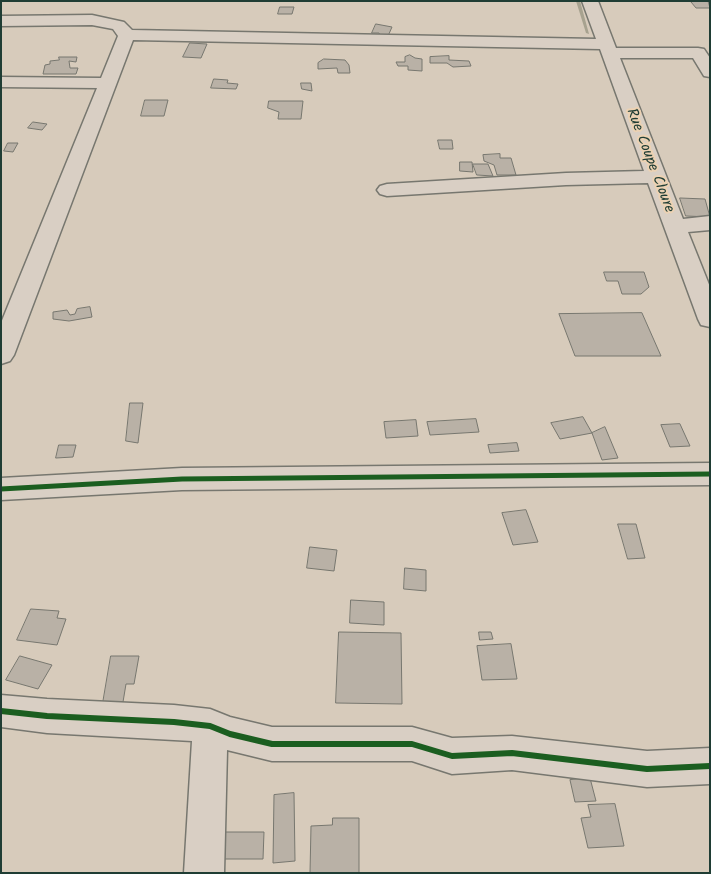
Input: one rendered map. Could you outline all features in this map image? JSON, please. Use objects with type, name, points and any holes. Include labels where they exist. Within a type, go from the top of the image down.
[{"type":"street","name":"Rue Coupe Cloure","points":[[590,1],[674,227],[705,292],[710,319]]},
{"type":"street","points":[[1,21],[92,20],[118,25],[127,35],[698,53],[710,72]]},
{"type":"street","points":[[1,355],[127,35]]},
{"type":"street","points":[[1,82],[107,83]]},
{"type":"street","points":[[387,190],[566,179],[656,177]]},
{"type":"street","points":[[674,227],[710,223]]},
{"type":"street","points":[[1,489],[182,479],[710,474]]},
{"type":"street","points":[[1,711],[47,716],[174,722],[210,726],[230,734],[272,744],[412,744],[452,756],[512,754],[647,769],[710,766]]},
{"type":"street","points":[[204,873],[210,726]]},
{"type":"building","points":[[708,1],[710,8],[696,8],[691,2]]},
{"type":"building","points":[[280,7],[294,7],[292,14],[278,14]]},
{"type":"building","points":[[376,24],[392,27],[388,36],[381,37],[379,33],[372,33]]},
{"type":"building","points":[[190,43],[207,44],[201,58],[183,57]]},
{"type":"building","points":[[410,55],[422,59],[422,71],[408,70],[408,66],[398,66],[396,62],[405,62],[405,57]]},
{"type":"building","points":[[449,56],[449,60],[469,61],[471,66],[453,67],[447,63],[430,63],[430,57]]},
{"type":"building","points":[[59,57],[77,57],[76,62],[69,61],[70,68],[78,68],[76,74],[43,74],[45,65],[50,64],[50,61],[59,60]]},
{"type":"building","points":[[324,59],[345,60],[349,65],[350,73],[338,73],[337,68],[318,69],[318,63]]},
{"type":"building","points":[[214,79],[228,80],[227,83],[238,84],[236,89],[211,88]]},
{"type":"building","points":[[301,83],[311,83],[312,91],[302,89]]},
{"type":"building","points":[[145,100],[168,100],[164,116],[141,116]]},
{"type":"building","points":[[269,101],[303,101],[301,119],[278,119],[279,112],[268,108]]},
{"type":"building","points":[[33,122],[47,124],[42,130],[28,128]]},
{"type":"building","points":[[438,140],[452,140],[453,149],[440,149]]},
{"type":"building","points":[[8,143],[18,143],[13,152],[4,151]]},
{"type":"building","points":[[500,154],[500,158],[511,158],[516,175],[497,175],[494,165],[484,161],[483,155]]},
{"type":"building","points":[[460,162],[472,162],[473,172],[460,171]]},
{"type":"building","points":[[473,164],[488,164],[493,176],[477,175]]},
{"type":"building","points":[[680,198],[705,199],[710,217],[686,216]]},
{"type":"building","points":[[604,272],[644,272],[649,287],[641,294],[622,294],[618,281],[607,281]]},
{"type":"building","points":[[90,307],[92,317],[69,321],[53,319],[53,312],[67,310],[70,315],[75,314],[77,309]]},
{"type":"building","points":[[642,313],[661,356],[575,356],[559,314]]},
{"type":"building","points":[[130,403],[143,403],[138,443],[126,441]]},
{"type":"building","points":[[583,417],[592,433],[560,439],[551,423]]},
{"type":"building","points":[[476,419],[479,432],[430,435],[427,422]]},
{"type":"building","points":[[416,420],[418,436],[386,438],[384,422]]},
{"type":"building","points":[[680,424],[690,446],[670,447],[661,425]]},
{"type":"building","points":[[605,427],[618,458],[602,460],[592,433]]},
{"type":"building","points":[[517,443],[519,451],[490,453],[488,445]]},
{"type":"building","points":[[59,445],[76,445],[73,457],[56,458]]},
{"type":"building","points":[[526,510],[538,542],[513,545],[502,513]]},
{"type":"building","points":[[618,524],[636,524],[645,558],[628,559]]},
{"type":"building","points":[[310,547],[337,550],[334,571],[307,568]]},
{"type":"building","points":[[405,568],[426,570],[426,591],[404,589]]},
{"type":"building","points":[[351,600],[384,602],[384,625],[350,623]]},
{"type":"building","points":[[31,609],[59,611],[57,618],[66,619],[57,645],[17,640]]},
{"type":"building","points":[[339,632],[401,633],[402,704],[336,703]]},
{"type":"building","points":[[479,632],[491,632],[493,639],[480,640]]},
{"type":"building","points":[[511,644],[517,679],[482,680],[477,646]]},
{"type":"building","points":[[20,656],[52,665],[38,689],[6,680]]},
{"type":"building","points":[[111,656],[139,656],[134,684],[126,684],[123,702],[103,703]]},
{"type":"building","points":[[590,778],[596,801],[575,802],[570,780]]},
{"type":"building","points":[[294,793],[295,861],[273,863],[274,795]]},
{"type":"building","points":[[615,804],[624,846],[588,848],[581,818],[591,817],[588,805]]},
{"type":"building","points":[[333,818],[359,818],[359,873],[310,873],[311,826],[332,825]]},
{"type":"building","points":[[222,832],[264,832],[263,859],[219,859]]},
{"type":"waterway","points":[[578,1],[588,33]]},
{"type":"cycle path","points":[[1,489],[182,479],[710,474]]},
{"type":"cycle path","points":[[1,711],[47,716],[174,722],[210,726],[230,734],[272,744],[412,744],[452,756],[512,753],[647,769],[710,766]]}]
